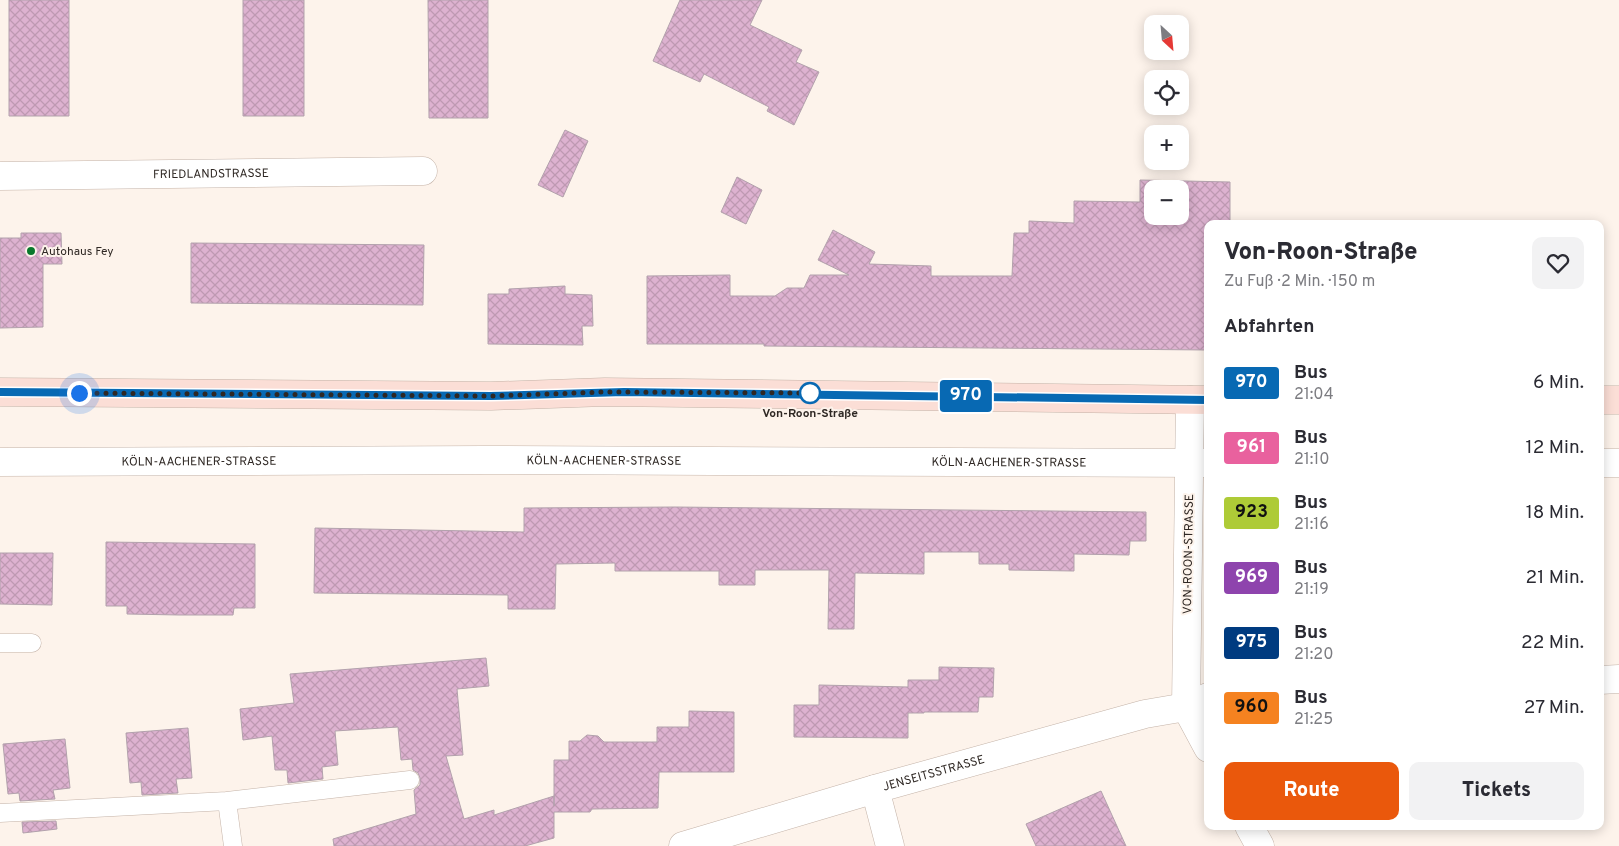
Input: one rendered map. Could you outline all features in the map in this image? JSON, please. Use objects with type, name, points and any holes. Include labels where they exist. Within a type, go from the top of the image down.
[{"type":"main road","points":[[0,392],[491,396],[624,392],[812,393],[1199,400]]},
{"type":"main road","points":[[1604,400],[1619,400]]},
{"type":"street","name":"FRIEDLANDSTRASSE","points":[[0,176],[423,171]]},
{"type":"street","name":"VON-ROON-STRASSE","points":[[1199,400],[1197,702],[1204,731]]},
{"type":"street","name":"KÖLN-AACHENER-STRASSE","points":[[0,462],[514,460],[1199,463]]},
{"type":"street","points":[[1604,463],[1619,463]]},
{"type":"street","points":[[1604,680],[1619,679]]},
{"type":"street","name":"JENSEITSSTRASSE","points":[[684,846],[875,789],[1145,714],[1197,702]]},
{"type":"street","points":[[875,789],[890,846]]},
{"type":"street","points":[[1251,830],[1260,846]]},
{"type":"lane","points":[[0,643],[32,644]]},
{"type":"lane","points":[[0,813],[227,801],[410,780]]},
{"type":"lane","points":[[227,801],[233,846]]},
{"type":"building","points":[[9,0],[69,0],[69,116],[9,116]]},
{"type":"building","points":[[243,0],[304,0],[304,116],[243,116]]},
{"type":"building","points":[[428,0],[488,0],[488,118],[429,118]]},
{"type":"building","points":[[680,0],[762,0],[750,25],[802,50],[796,62],[819,72],[794,125],[767,111],[769,107],[704,74],[700,82],[653,61]]},
{"type":"building","points":[[565,130],[588,141],[563,197],[538,185]]},
{"type":"building","points":[[737,177],[762,190],[746,224],[721,212]]},
{"type":"building","points":[[1140,180],[1144,180],[1144,225],[1189,225],[1189,181],[1230,182],[1230,220],[1204,220],[1204,350],[647,344],[647,276],[730,275],[730,296],[775,296],[787,288],[804,288],[810,275],[849,275],[818,260],[833,230],[875,252],[869,264],[931,266],[931,276],[1012,276],[1014,233],[1029,233],[1029,221],[1074,223],[1074,201],[1140,202]]},
{"type":"building","points":[[21,233],[61,233],[62,264],[43,264],[43,327],[0,328],[0,238],[21,238]]},
{"type":"building","points":[[191,243],[424,245],[423,305],[191,303]]},
{"type":"building","points":[[565,286],[565,294],[592,295],[593,326],[582,326],[583,345],[488,344],[488,294],[509,294],[509,289]]},
{"type":"building","points":[[675,507],[1146,512],[1146,541],[1130,541],[1129,555],[1074,554],[1074,571],[1009,570],[1009,564],[979,564],[979,552],[924,552],[924,574],[855,573],[854,629],[828,629],[829,570],[755,570],[755,585],[719,585],[719,571],[615,571],[615,563],[556,564],[555,609],[508,609],[508,595],[314,593],[315,528],[524,532],[524,508]]},
{"type":"building","points":[[106,542],[255,544],[255,608],[234,608],[233,615],[179,615],[127,614],[127,606],[106,606]]},
{"type":"building","points":[[0,553],[53,553],[52,605],[0,604]]},
{"type":"building","points":[[486,658],[489,686],[457,689],[463,755],[446,756],[464,819],[494,810],[494,815],[554,796],[554,760],[569,760],[569,741],[580,741],[587,735],[598,736],[604,742],[657,742],[657,727],[689,727],[689,711],[734,712],[734,772],[659,772],[658,808],[592,809],[590,812],[554,812],[554,838],[525,846],[334,846],[333,839],[416,814],[414,790],[420,785],[420,778],[418,773],[413,770],[412,759],[401,760],[398,727],[335,731],[338,765],[322,767],[323,779],[288,783],[287,770],[275,770],[272,736],[243,740],[240,709],[294,703],[290,674]]},
{"type":"building","points":[[939,667],[994,668],[993,697],[979,697],[978,712],[908,713],[908,738],[794,737],[794,705],[819,705],[819,685],[908,687],[908,680],[939,680]]},
{"type":"building","points":[[188,728],[192,778],[176,779],[178,793],[142,795],[141,782],[130,783],[126,733]]},
{"type":"building","points":[[65,739],[70,788],[53,790],[55,799],[20,801],[19,793],[8,794],[3,744]]},
{"type":"building","points":[[1101,791],[1126,846],[1036,846],[1026,824]]},
{"type":"building","points":[[56,821],[57,829],[23,833],[22,822]]},
{"type":"bus line","name":"970","points":[[0,392],[491,396],[604,392],[812,393],[1204,400]]},
{"type":"place","name":"Autohaus Fey","points":[[31,251]]},
{"type":"place","name":"Von-Roon-Straße","points":[[810,393]]},
{"type":"route","points":[[79,393],[491,396],[604,392],[812,393],[810,393]]}]
